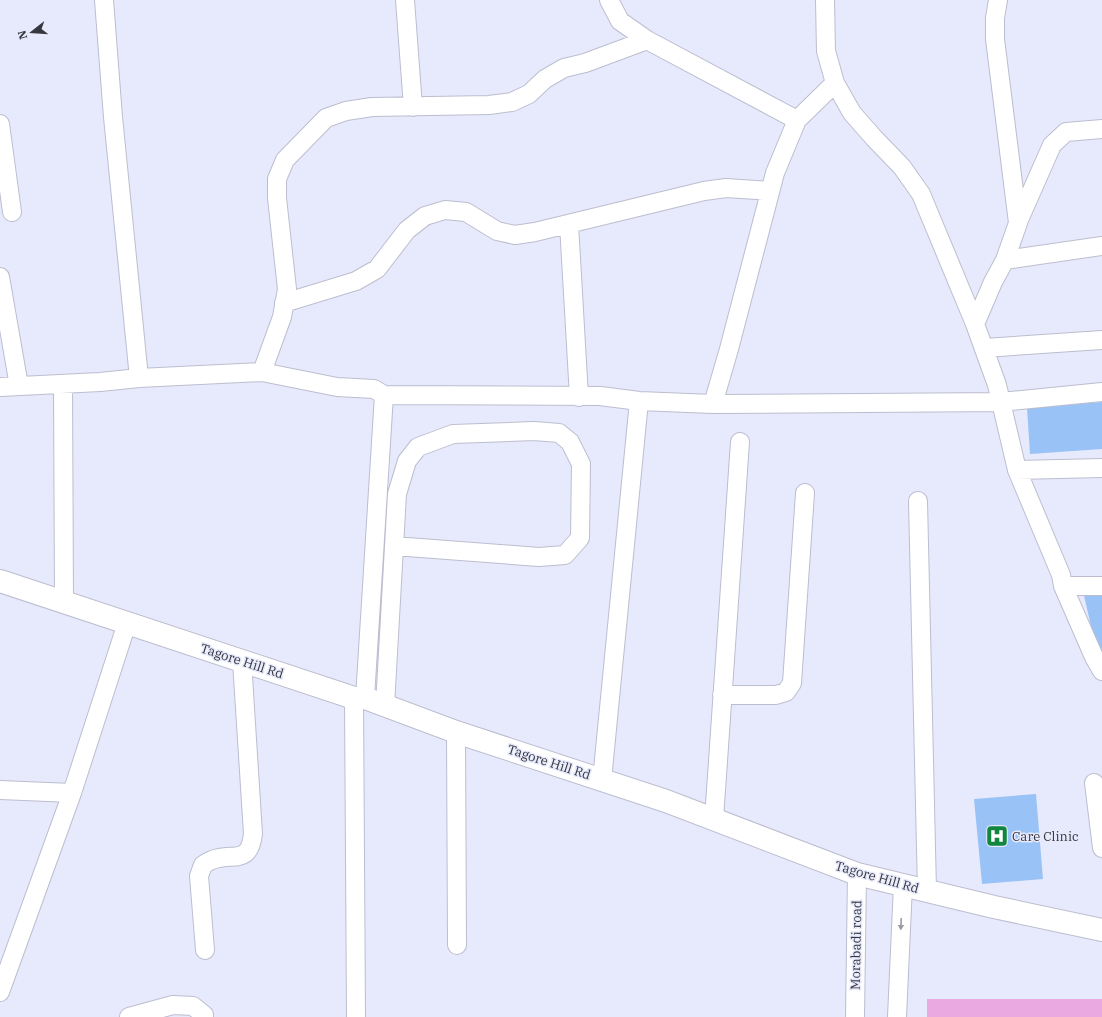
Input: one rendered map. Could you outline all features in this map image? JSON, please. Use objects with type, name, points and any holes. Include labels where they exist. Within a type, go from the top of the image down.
[{"type":"main road","name":"Tagore Hill Rd","points":[[0,581],[242,661],[385,706],[456,732],[666,801],[856,874],[1102,930]]},
{"type":"street","points":[[104,0],[114,125],[139,378]]},
{"type":"street","points":[[405,0],[413,107]]},
{"type":"street","points":[[609,0],[620,21],[647,40],[797,120]]},
{"type":"street","points":[[825,0],[826,51],[835,83],[852,112],[874,138],[902,167],[921,194],[975,324],[997,385],[1017,470],[1061,575],[1063,586],[1094,657],[1102,671]]},
{"type":"street","points":[[998,0],[995,18],[995,39],[1018,223]]},
{"type":"street","points":[[262,372],[282,317],[287,289],[277,179],[285,160],[326,118],[346,111],[372,107],[489,105],[512,102],[529,94],[545,79],[564,68],[585,63],[647,40]]},
{"type":"street","points":[[713,404],[775,173],[797,120],[835,83]]},
{"type":"street","points":[[0,124],[12,212]]},
{"type":"street","points":[[975,324],[993,282],[1005,260],[1018,223],[1052,145],[1066,132],[1102,129]]},
{"type":"street","points":[[284,303],[356,281],[377,269],[407,230],[425,216],[445,210],[466,212],[497,231],[514,235],[535,232],[704,191],[726,188],[770,191]]},
{"type":"street","points":[[569,224],[579,397]]},
{"type":"street","points":[[1005,260],[1102,246]]},
{"type":"street","points":[[0,277],[19,386]]},
{"type":"street","points":[[984,348],[1102,340]]},
{"type":"street","points":[[0,387],[262,372],[337,387],[374,390],[384,395],[600,396],[713,404],[1000,402],[1102,392]]},
{"type":"street","points":[[63,384],[64,602]]},
{"type":"street","points":[[356,1017],[360,698],[384,395]]},
{"type":"street","points":[[602,780],[640,400]]},
{"type":"street","points":[[385,706],[394,546],[397,494],[407,461],[418,447],[453,434],[534,431],[559,433],[570,442],[581,464],[580,538],[565,555],[539,557],[394,546]]},
{"type":"street","points":[[714,819],[740,442]]},
{"type":"street","points":[[1017,470],[1102,468]]},
{"type":"street","points":[[722,695],[776,696],[786,692],[792,683],[805,494]]},
{"type":"street","points":[[918,501],[927,891]]},
{"type":"street","points":[[1063,586],[1102,586]]},
{"type":"street","points":[[0,992],[72,793],[127,623]]},
{"type":"street","points":[[205,950],[199,876],[203,865],[213,860],[237,857],[246,853],[252,845],[253,826],[242,661]]},
{"type":"street","points":[[456,732],[457,945]]},
{"type":"street","points":[[1094,782],[1102,848]]},
{"type":"street","points":[[0,790],[72,793]]},
{"type":"street","name":"Morabadi road","points":[[855,1017],[856,874]]},
{"type":"street","points":[[897,1017],[903,885]]},
{"type":"street","points":[[129,1017],[173,1005],[193,1006],[204,1015],[204,1017]]},
{"type":"shaded area","points":[[927,999],[1102,999],[1102,1017],[927,1017]]},
{"type":"building","points":[[1102,402],[1102,449],[1030,454],[1027,408]]},
{"type":"building","points":[[1083,591],[1102,592],[1102,653],[1097,653]]},
{"type":"building","points":[[1036,794],[1043,879],[982,884],[974,799]]},
{"type":"place","name":"Care Clinic","points":[[997,836]]}]
